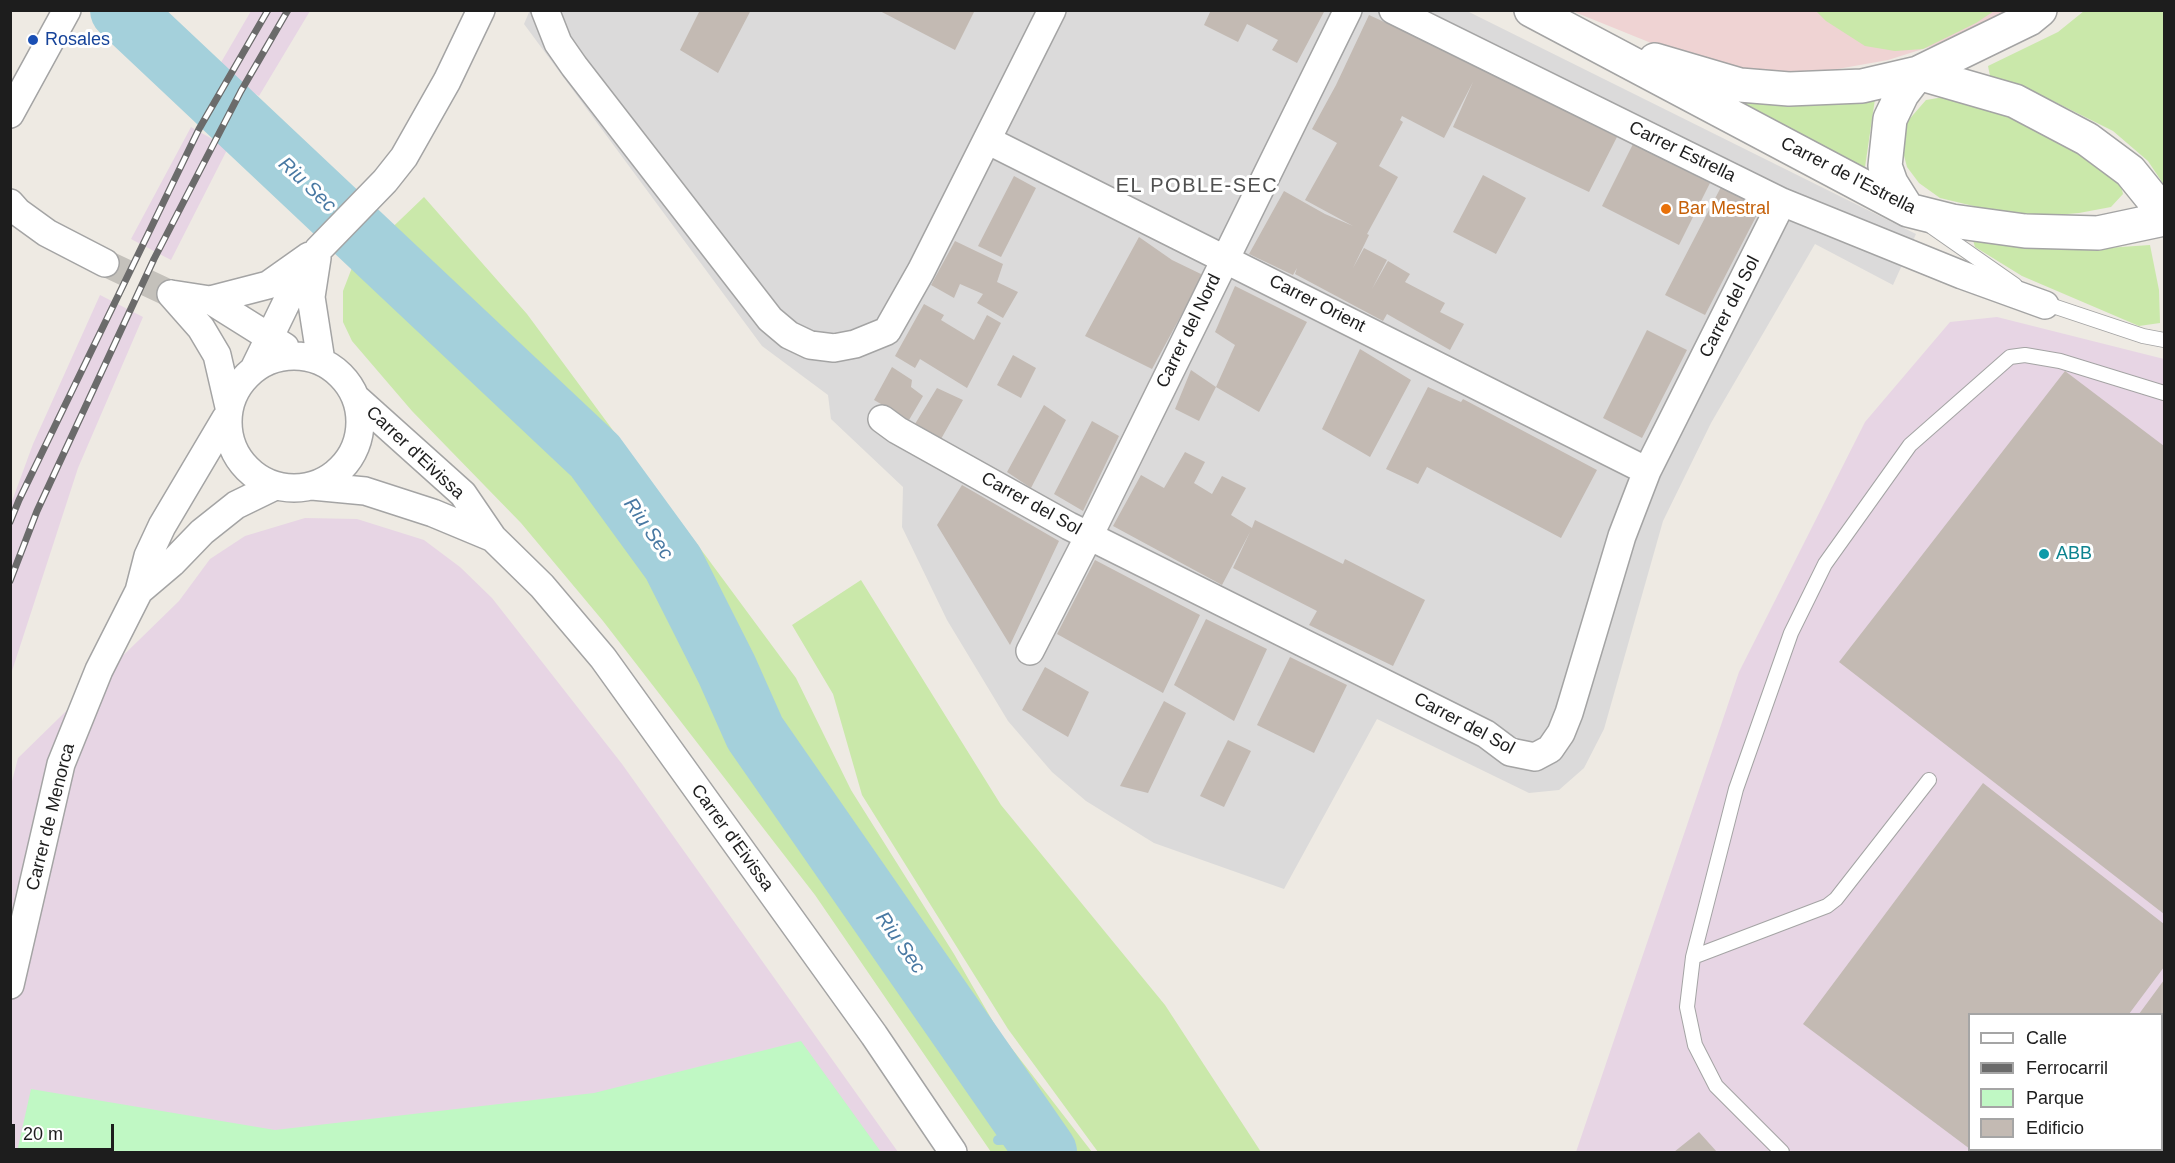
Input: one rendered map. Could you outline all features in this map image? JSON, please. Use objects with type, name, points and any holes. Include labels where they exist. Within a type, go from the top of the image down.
[{"type":"street","points":[[228,413],[238,386],[254,369],[292,291],[322,246],[385,181],[404,157],[447,81],[481,10]]},
{"type":"street","points":[[545,10],[558,43],[574,66],[770,320],[789,335],[810,345],[834,348],[855,344],[887,331],[921,271],[1052,10]]},
{"type":"street","name":"Carrer del Nord","points":[[1030,651],[1348,10]]},
{"type":"street","name":"Carrer Estrella","points":[[1393,10],[1782,202],[1962,275],[2044,305]]},
{"type":"street","name":"Carrer de l'Estrella","points":[[1531,10],[1908,210],[1952,221],[2025,231],[2098,233],[2164,219]]},
{"type":"street","points":[[1908,210],[1891,183],[1885,166],[1890,119],[1902,94],[1918,73],[2018,24],[2040,10]]},
{"type":"street","points":[[11,113],[66,11]]},
{"type":"street","name":"Carrer de l'Estrella","points":[[1590,41],[1749,86],[1789,89],[1862,86],[1918,73]]},
{"type":"street","points":[[1918,73],[2014,100],[2088,139],[2130,171],[2164,213]]},
{"type":"street","name":"Carrer Orient","points":[[987,140],[1647,471]]},
{"type":"street","name":"Carrer del Sol","points":[[882,419],[897,430],[1089,536],[1486,734],[1510,752],[1535,757],[1550,749],[1561,733],[1622,536],[1647,471],[1782,202]]},
{"type":"street","points":[[10,203],[46,233],[105,263]]},
{"type":"street","points":[[210,300],[268,285],[322,246]]},
{"type":"street","points":[[309,358],[311,297],[322,246]]},
{"type":"street","points":[[171,294],[210,300],[271,338],[335,370],[348,383],[356,398],[361,420],[358,442],[348,461],[332,477],[312,486],[294,488],[275,486],[256,477],[241,462],[231,443],[217,355],[201,328],[171,294]]},
{"type":"street","points":[[254,369],[283,357],[309,358]]},
{"type":"street","name":"Carrer d'Eivissa","points":[[356,398],[463,494],[493,538],[542,586],[603,658],[874,1035],[953,1152]]},
{"type":"street","name":"Carrer de Menorca","points":[[10,985],[61,764],[99,670],[139,591],[148,556],[162,526],[228,413]]},
{"type":"street","name":"Carrer de Menorca","points":[[139,591],[172,563],[202,532],[237,505],[275,486]]},
{"type":"street","name":"Carrer d'Eivissa","points":[[312,486],[365,491],[433,513],[493,538]]},
{"type":"lane","points":[[1908,210],[2044,305],[2143,336],[2164,340]]},
{"type":"lane","points":[[1782,1152],[1716,1086],[1695,1045],[1687,1007],[1693,957],[1736,789],[1791,633],[1825,564],[1910,445],[2010,357],[2025,355],[2060,362],[2164,393]]},
{"type":"lane","points":[[1693,957],[1827,906],[1836,899],[1929,780]]},
{"type":"shaded area","points":[[530,10],[1467,11],[1916,234],[1893,285],[1815,244],[1711,423],[1663,521],[1604,729],[1584,768],[1559,790],[1529,793],[1377,719],[1284,889],[1154,843],[1086,801],[1052,772],[1008,721],[947,620],[902,527],[903,487],[831,419],[828,395],[762,346],[524,24]]},
{"type":"shaded area","points":[[251,11],[310,11],[259,96],[216,71]]},
{"type":"shaded area","points":[[1572,11],[2006,11],[1961,37],[1888,60],[1815,73],[1777,73],[1708,66]]},
{"type":"shaded area","points":[[191,127],[228,148],[171,260],[131,239]]},
{"type":"shaded area","points":[[100,295],[143,317],[78,468],[11,674],[11,504],[33,444]]},
{"type":"shaded area","points":[[1997,317],[2164,359],[2164,1152],[1576,1152],[1739,672],[1865,422],[1950,322]]},
{"type":"shaded area","points":[[305,518],[357,519],[424,540],[460,567],[492,598],[622,764],[898,1152],[11,1152],[10,789],[18,758],[179,601],[210,559],[245,536]]},
{"type":"green space","points":[[1816,11],[1994,11],[1976,23],[1923,49],[1895,51],[1865,46],[1826,21]]},
{"type":"green space","points":[[2084,11],[2164,11],[2164,185],[2148,161],[2113,131],[2053,101],[1990,76],[1988,66],[2058,32]]},
{"type":"green space","points":[[1944,97],[2007,110],[2119,177],[2123,194],[2111,207],[2079,213],[2033,217],[1940,198],[1919,183],[1907,167],[1902,148],[1906,123],[1926,100]]},
{"type":"green space","points":[[1875,99],[1865,167],[1720,101]]},
{"type":"green space","points":[[424,197],[527,314],[796,678],[851,790],[954,954],[999,1032],[1092,1152],[991,1152],[815,895],[603,621],[521,523],[412,411],[352,341],[343,322],[343,291],[353,265]]},
{"type":"green space","points":[[1972,237],[2092,249],[2150,245],[2159,290],[2160,323],[2139,326],[2022,276],[1975,247]]},
{"type":"green space","points":[[861,580],[1001,805],[1165,1005],[1261,1152],[1098,1152],[1008,1029],[862,795],[833,694],[792,625]]},
{"type":"green space","points":[[801,1041],[881,1152],[17,1152],[31,1089],[275,1130],[594,1093]]},
{"type":"building","points":[[700,10],[751,10],[718,73],[680,50]]},
{"type":"building","points":[[878,10],[975,10],[955,50]]},
{"type":"building","points":[[1211,10],[1325,10],[1297,63],[1272,50],[1278,40],[1247,24],[1238,42],[1204,25]]},
{"type":"building","points":[[1369,15],[1439,47],[1617,137],[1589,192],[1453,127],[1473,82],[1444,138],[1402,116],[1400,120],[1403,122],[1379,166],[1398,177],[1367,234],[1369,235],[1353,268],[1364,248],[1387,260],[1372,289],[1388,261],[1410,274],[1405,282],[1445,303],[1440,312],[1464,324],[1450,350],[1387,314],[1383,321],[1295,274],[1297,268],[1293,275],[1249,254],[1284,191],[1325,214],[1353,226],[1305,200],[1337,143],[1312,129]]},
{"type":"building","points":[[1633,144],[1710,183],[1679,245],[1602,206]]},
{"type":"building","points":[[1483,175],[1526,198],[1496,254],[1453,232]]},
{"type":"building","points":[[1014,176],[1036,188],[1001,257],[978,246]]},
{"type":"building","points":[[1721,187],[1761,207],[1705,315],[1665,295]]},
{"type":"building","points":[[1139,237],[1172,260],[1203,275],[1152,369],[1085,336]]},
{"type":"building","points":[[955,241],[1003,264],[997,282],[1018,292],[1003,318],[977,303],[983,294],[960,284],[954,298],[931,285]]},
{"type":"building","points":[[1235,286],[1307,322],[1259,412],[1216,387],[1235,345],[1215,332]]},
{"type":"building","points":[[924,304],[944,315],[941,320],[974,340],[987,315],[1001,323],[967,388],[920,359],[915,368],[895,356]]},
{"type":"building","points":[[1647,330],[1687,350],[1642,438],[1603,418]]},
{"type":"building","points":[[1360,349],[1411,380],[1370,457],[1322,429]]},
{"type":"building","points":[[1013,355],[1036,368],[1021,398],[997,385]]},
{"type":"building","points":[[892,367],[912,380],[911,387],[923,396],[909,420],[874,400]]},
{"type":"building","points":[[1191,370],[1216,387],[1199,421],[1175,409]]},
{"type":"building","name":"ABB","points":[[2065,371],[2164,446],[2164,914],[1839,662]]},
{"type":"building","points":[[1428,387],[1461,402],[1463,399],[1597,470],[1561,538],[1427,467],[1418,484],[1386,469]]},
{"type":"building","points":[[937,388],[963,400],[941,439],[915,424]]},
{"type":"building","points":[[1044,405],[1066,420],[1031,488],[1007,472]]},
{"type":"building","points":[[1092,421],[1119,436],[1083,511],[1054,494]]},
{"type":"building","points":[[1185,452],[1205,462],[1194,483],[1212,494],[1222,476],[1246,488],[1231,515],[1252,528],[1255,520],[1343,564],[1345,559],[1425,600],[1393,666],[1309,625],[1317,611],[1233,568],[1250,532],[1222,585],[1113,526],[1141,475],[1164,488]]},
{"type":"building","points":[[962,485],[1059,541],[1010,645],[937,525]]},
{"type":"building","points":[[1095,560],[1200,615],[1163,693],[1057,634]]},
{"type":"building","points":[[1206,619],[1267,649],[1234,721],[1174,685]]},
{"type":"building","points":[[1290,657],[1347,685],[1314,753],[1257,725]]},
{"type":"building","points":[[1045,667],[1089,692],[1068,737],[1022,710]]},
{"type":"building","points":[[1164,701],[1186,713],[1148,793],[1120,786]]},
{"type":"building","points":[[1228,740],[1251,751],[1224,807],[1200,796]]},
{"type":"building","points":[[1983,783],[2164,924],[2164,967],[2130,1013],[1968,1013],[1968,1148],[1803,1024]]},
{"type":"building","points":[[2164,980],[2164,1152],[2037,1152],[2163,1151],[2163,1013],[2140,1013]]},
{"type":"building","points":[[1699,1132],[1717,1152],[1674,1152]]},
{"type":"building","points":[[1972,1151],[2027,1151],[2026,1152]]},
{"type":"waterway","name":"Riu Sec","points":[[121,10],[595,456],[673,563],[727,670],[755,733],[1046,1152]]},
{"type":"waterway","points":[[998,1140],[1036,1138]]},
{"type":"tunnel","points":[[105,263],[171,294]]},
{"type":"railway","points":[[10,522],[199,129],[268,10]]},
{"type":"railway","points":[[10,581],[37,511],[154,259],[241,91],[288,10]]},
{"type":"place","name":"Rosales","points":[[33,40]]},
{"type":"place","name":"Bar Mestral","points":[[1666,209]]},
{"type":"place","name":"ABB","points":[[2044,554]]},
{"type":"district","name":"EL POBLE-SEC","points":[[1197,186]]}]
